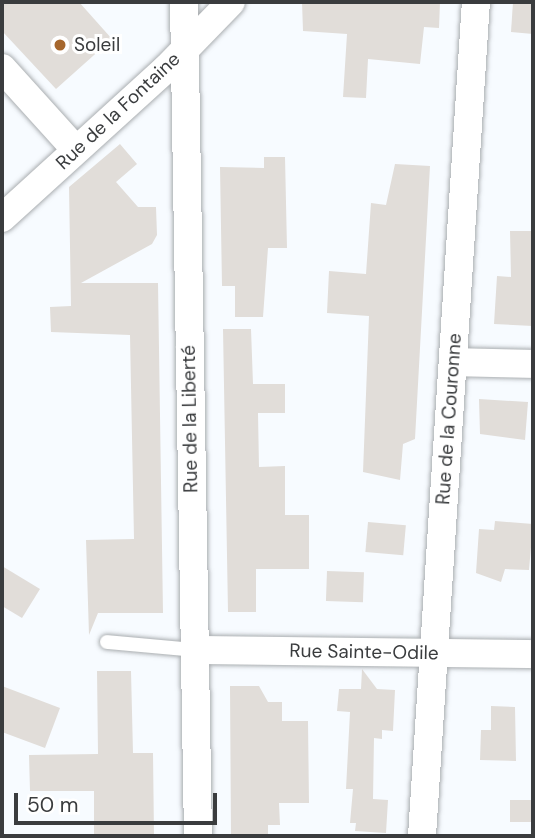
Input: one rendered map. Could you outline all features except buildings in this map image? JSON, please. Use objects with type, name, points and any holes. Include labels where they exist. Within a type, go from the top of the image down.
[{"type":"street","name":"Rue de la Liberté","points":[[184,2],[198,836]]},
{"type":"street","name":"Rue de la Fontaine","points":[[2,218],[231,2]]},
{"type":"street","name":"Rue de la Couronne","points":[[422,836],[476,2]]},
{"type":"street","points":[[2,68],[76,150]]},
{"type":"street","points":[[453,362],[533,364]]},
{"type":"street","name":"Rue Sainte-Odile","points":[[195,650],[533,654]]},
{"type":"lane","points":[[107,642],[195,650]]},
{"type":"place","name":"Soleil","points":[[60,45]]}]
